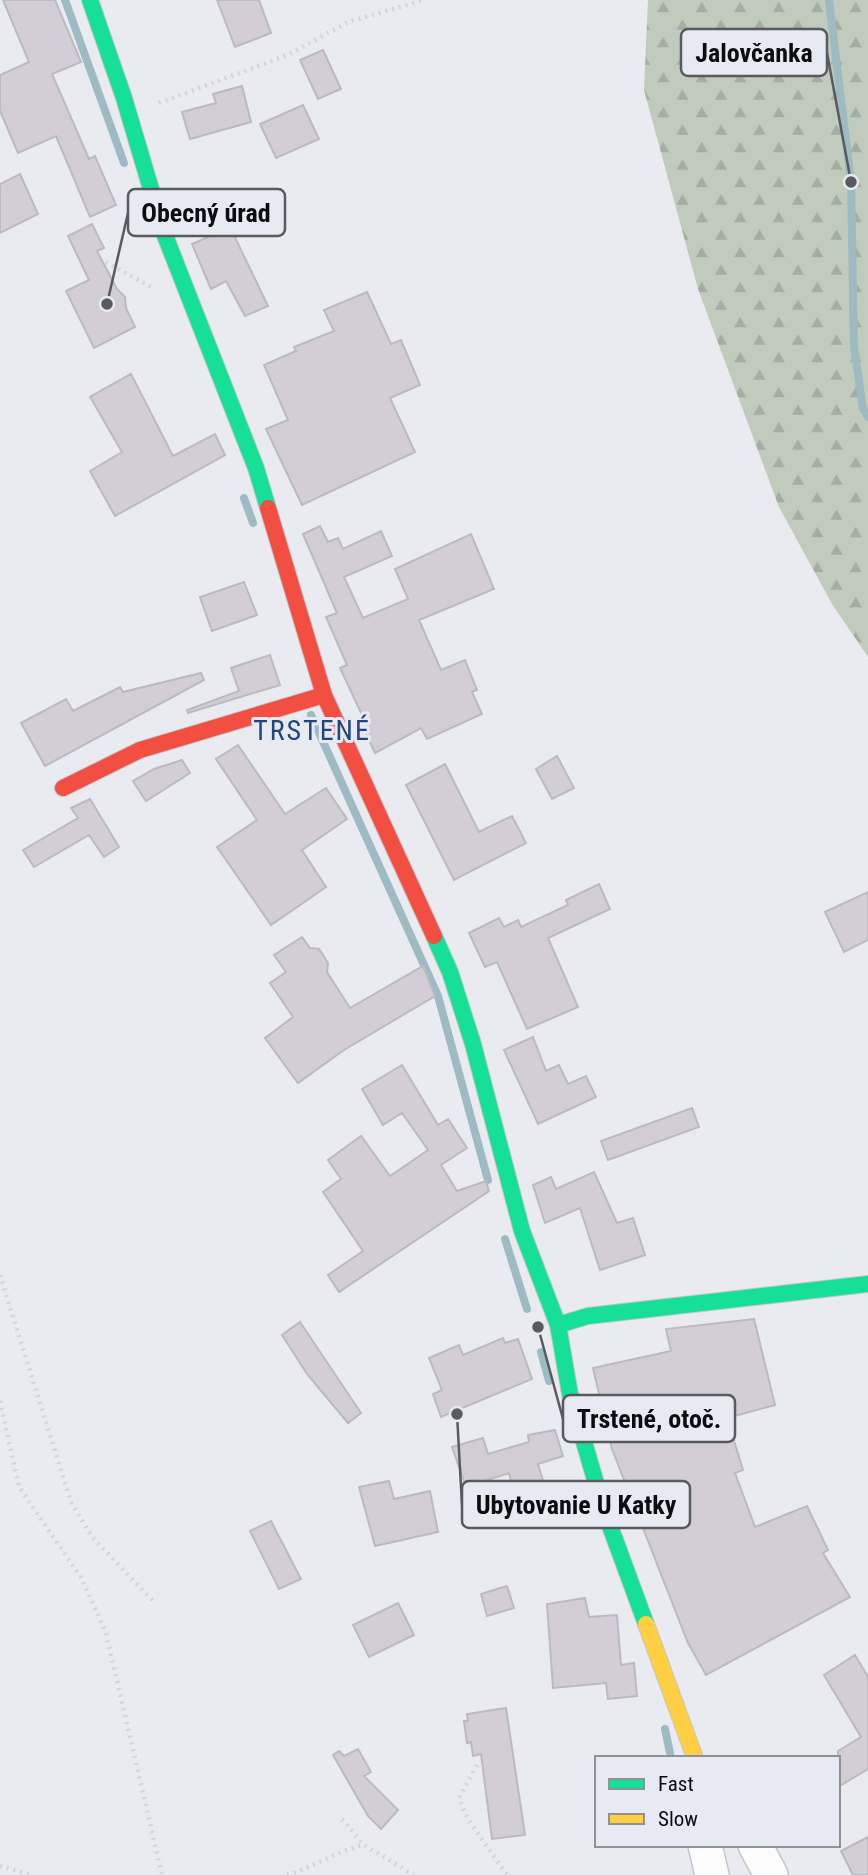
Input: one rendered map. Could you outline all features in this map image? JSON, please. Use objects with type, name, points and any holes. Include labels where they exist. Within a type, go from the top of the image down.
[{"type":"street","points":[[90,0],[129,114],[164,233],[256,468],[324,695],[450,972],[473,1044],[522,1231],[558,1325],[570,1394],[603,1507],[694,1756]]},
{"type":"street","points":[[63,788],[140,750],[324,695]]},
{"type":"street","points":[[558,1325],[588,1316],[868,1284]]},
{"type":"street","points":[[705,1847],[712,1875]]},
{"type":"street","points":[[756,1847],[771,1875]]},
{"type":"path","points":[[129,114],[239,76],[288,55],[348,22],[425,0]]},
{"type":"path","points":[[0,1275],[71,1502],[92,1537],[153,1602]]},
{"type":"path","points":[[0,1401],[19,1486],[82,1579],[106,1633],[162,1875]]},
{"type":"path","points":[[477,1765],[459,1798],[468,1819],[507,1875]]},
{"type":"path","points":[[342,1819],[364,1844],[386,1861],[414,1875]]},
{"type":"path","points":[[287,1875],[306,1870],[338,1851],[364,1844]]},
{"type":"path","points":[[0,1866],[31,1875]]},
{"type":"green space","points":[[648,0],[868,0],[868,657],[832,604],[779,507],[698,289],[644,90]]},
{"type":"building","points":[[3,0],[55,0],[81,62],[52,74],[89,159],[95,156],[116,205],[90,217],[56,136],[18,153],[0,111],[0,75],[29,62]]},
{"type":"building","points":[[217,0],[259,0],[271,33],[235,47]]},
{"type":"building","points":[[323,50],[341,89],[318,99],[300,60]]},
{"type":"building","points":[[242,86],[251,122],[190,139],[182,112],[216,103],[213,94]]},
{"type":"building","points":[[303,105],[319,139],[276,158],[260,124]]},
{"type":"building","points":[[20,174],[38,214],[0,233],[0,184]]},
{"type":"building","points":[[92,224],[104,248],[97,251],[117,289],[125,297],[126,308],[135,327],[94,348],[66,291],[89,280],[68,236]]},
{"type":"building","points":[[230,227],[268,306],[245,316],[226,281],[211,289],[192,244]]},
{"type":"building","points":[[367,292],[391,344],[401,340],[420,385],[390,398],[415,452],[302,505],[266,429],[288,420],[264,365],[296,351],[294,347],[334,331],[324,310]]},
{"type":"building","points":[[131,374],[173,456],[215,434],[225,455],[115,516],[90,471],[122,452],[90,397]]},
{"type":"building","points":[[320,526],[328,542],[338,538],[343,549],[381,531],[392,556],[344,577],[363,618],[408,599],[395,569],[471,534],[494,589],[419,620],[441,670],[465,660],[477,690],[472,692],[482,714],[427,739],[421,728],[375,753],[359,719],[363,717],[340,668],[347,665],[326,617],[337,613],[303,534]]},
{"type":"building","points":[[244,582],[257,615],[212,631],[200,597]]},
{"type":"building","points":[[270,655],[280,685],[188,713],[187,710],[239,691],[231,668]]},
{"type":"building","points":[[201,673],[204,680],[45,766],[21,723],[66,699],[73,711],[120,687],[123,692]]},
{"type":"building","points":[[238,745],[285,814],[326,788],[347,819],[302,850],[326,887],[271,925],[217,847],[257,820],[216,759]]},
{"type":"building","points":[[557,756],[574,788],[552,799],[536,769]]},
{"type":"building","points":[[182,760],[190,773],[146,801],[133,781],[154,769]]},
{"type":"building","points":[[445,764],[479,832],[512,816],[526,843],[454,880],[406,785]]},
{"type":"building","points":[[90,799],[119,847],[104,857],[89,835],[34,867],[23,850],[78,818],[71,808]]},
{"type":"building","points":[[599,884],[610,909],[548,938],[578,1007],[527,1029],[497,962],[485,967],[469,933],[499,918],[504,927],[518,920],[521,927],[568,905],[566,900]]},
{"type":"building","points":[[868,892],[868,940],[844,952],[825,912]]},
{"type":"building","points":[[302,937],[310,948],[319,949],[328,963],[327,972],[350,1008],[423,966],[435,996],[344,1050],[298,1083],[265,1038],[293,1017],[270,983],[286,972],[274,955]]},
{"type":"building","points":[[533,1037],[546,1071],[559,1065],[568,1084],[586,1076],[596,1097],[538,1124],[504,1050]]},
{"type":"building","points":[[402,1065],[438,1125],[448,1119],[467,1148],[441,1165],[457,1191],[486,1181],[489,1191],[339,1292],[328,1275],[363,1251],[323,1192],[341,1179],[328,1160],[361,1136],[390,1176],[428,1150],[402,1113],[383,1125],[362,1089]]},
{"type":"building","points":[[692,1108],[699,1127],[608,1160],[601,1141]]},
{"type":"building","points":[[594,1172],[617,1223],[633,1218],[645,1255],[600,1270],[580,1208],[545,1223],[533,1185],[551,1177],[556,1189]]},
{"type":"building","points":[[754,1319],[775,1405],[727,1418],[743,1470],[735,1473],[755,1527],[807,1506],[828,1550],[823,1553],[850,1597],[706,1675],[688,1643],[612,1449],[593,1368],[671,1351],[666,1329]]},
{"type":"building","points":[[300,1322],[361,1413],[348,1423],[307,1374],[282,1335]]},
{"type":"building","points":[[503,1338],[505,1343],[518,1339],[532,1379],[441,1417],[433,1394],[442,1390],[429,1358],[459,1345],[463,1355]]},
{"type":"building","points":[[555,1430],[563,1456],[538,1464],[552,1510],[521,1519],[509,1473],[466,1487],[452,1447],[483,1438],[488,1454],[529,1442],[528,1435]]},
{"type":"building","points":[[389,1481],[394,1499],[430,1491],[438,1532],[375,1546],[359,1487]]},
{"type":"building","points":[[271,1521],[301,1579],[279,1589],[250,1531]]},
{"type":"building","points":[[507,1586],[514,1608],[487,1616],[481,1594]]},
{"type":"building","points":[[585,1598],[589,1617],[617,1615],[621,1665],[634,1663],[637,1696],[608,1699],[606,1683],[553,1688],[547,1604]]},
{"type":"building","points":[[398,1603],[414,1635],[369,1657],[353,1625]]},
{"type":"building","points":[[855,1655],[868,1677],[868,1769],[840,1786],[838,1751],[861,1737],[824,1675]]},
{"type":"building","points":[[506,1708],[525,1835],[492,1839],[481,1754],[473,1756],[471,1742],[467,1743],[464,1721],[468,1721],[467,1714]]},
{"type":"building","points":[[358,1749],[371,1772],[364,1776],[398,1810],[381,1829],[368,1816],[333,1755],[339,1751],[344,1756]]},
{"type":"building","points":[[868,1837],[868,1875],[853,1875],[841,1851]]},
{"type":"waterway","points":[[65,0],[124,163]]},
{"type":"waterway","points":[[829,0],[851,182],[854,347],[863,409],[868,417]]},
{"type":"waterway","points":[[244,498],[253,523]]},
{"type":"waterway","points":[[311,715],[438,996],[488,1180]]},
{"type":"waterway","points":[[505,1239],[527,1309]]},
{"type":"waterway","points":[[541,1352],[549,1381]]},
{"type":"waterway","points":[[665,1729],[670,1753]]},
{"type":"traffic: fast","points":[[90,0],[124,98],[164,233],[256,468],[268,508]]},
{"type":"traffic: fast","points":[[434,936],[450,972],[473,1044],[522,1231],[558,1325],[570,1394],[603,1507],[646,1624]]},
{"type":"traffic: fast","points":[[558,1325],[588,1316],[868,1284]]},
{"type":"traffic: slow","points":[[646,1624],[694,1756]]},
{"type":"traffic: jam","points":[[268,508],[324,695],[434,936]]},
{"type":"traffic: jam","points":[[63,788],[140,750],[324,695]]},
{"type":"place","name":"Jalovčanka","points":[[851,182]]},
{"type":"place","name":"Obecný úrad","points":[[107,304]]},
{"type":"place","name":"Trstené, otoč.","points":[[538,1327]]},
{"type":"place","name":"Ubytovanie U Katky","points":[[457,1414]]},
{"type":"district","name":"TRSTENÉ","points":[[312,730]]}]
